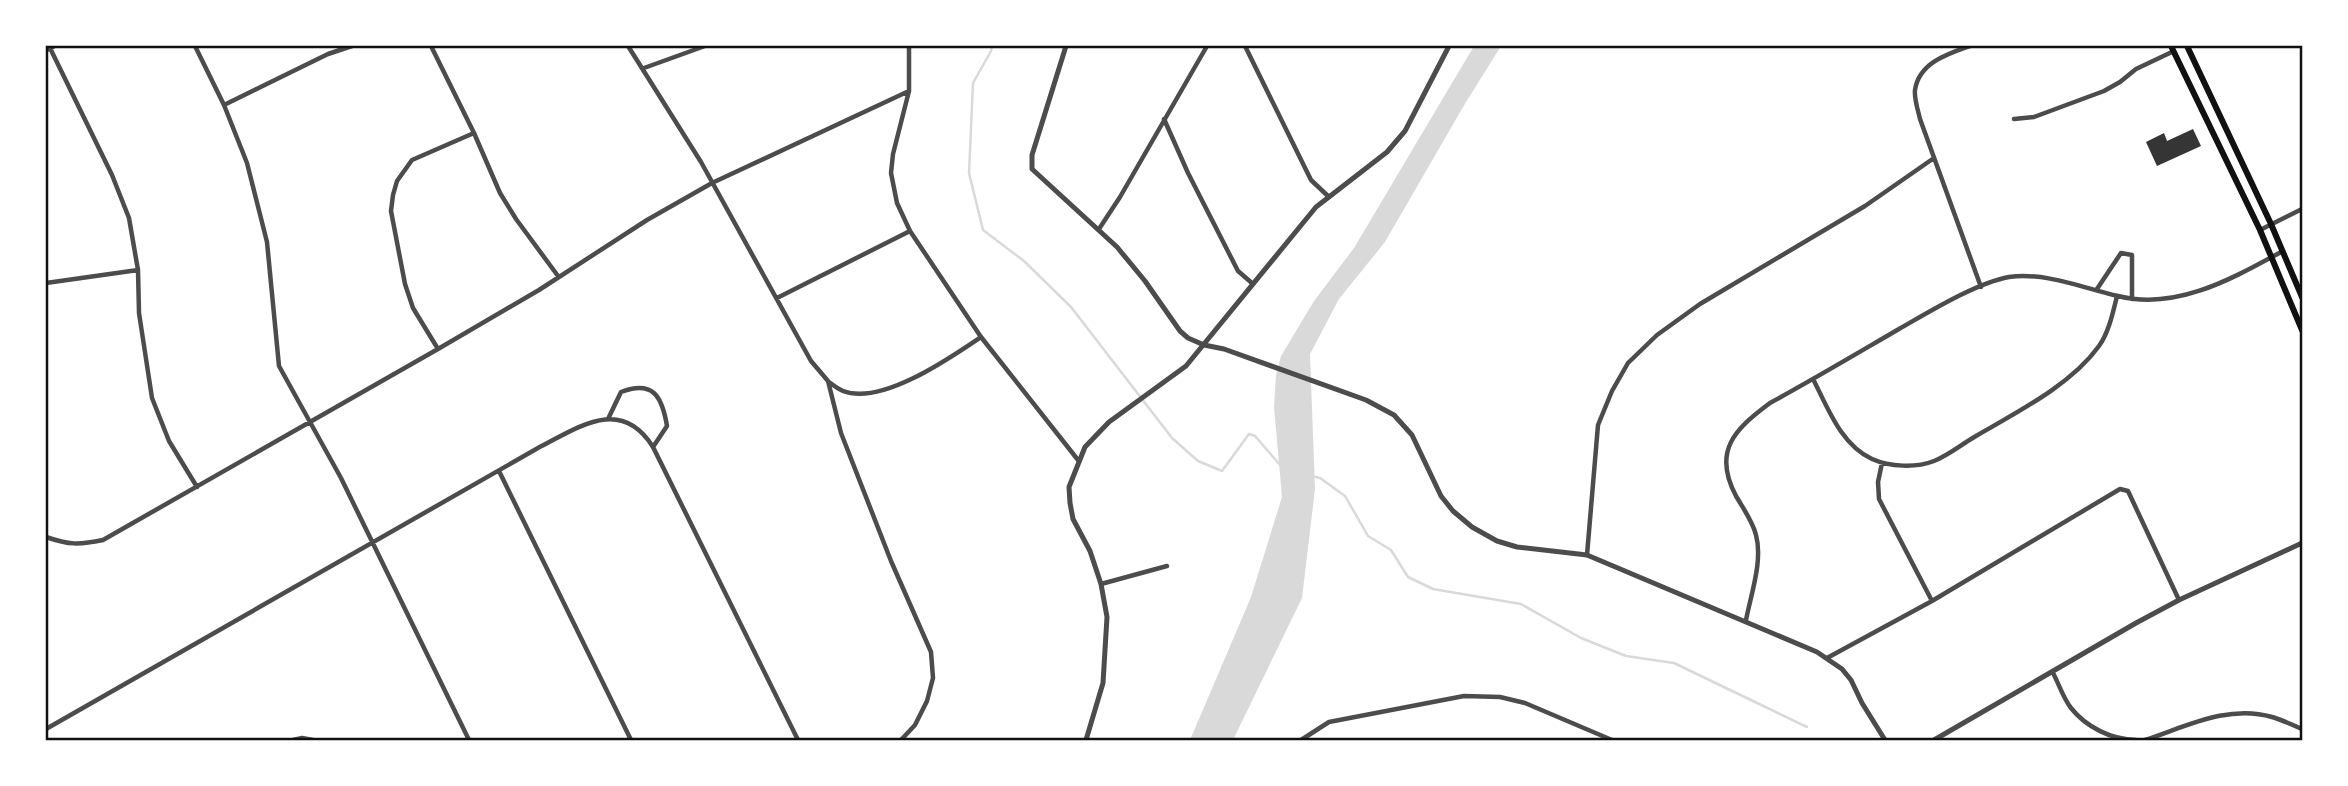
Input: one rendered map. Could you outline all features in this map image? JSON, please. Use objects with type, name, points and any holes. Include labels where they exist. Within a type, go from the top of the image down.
[{"type":"main road","points":[[2187,46],[2271,224],[2302,297]]},
{"type":"main road","points":[[2173,48],[2260,230],[2302,330]]},
{"type":"street","points":[[195,46],[224,105],[247,163],[267,242],[279,366],[341,478],[468,740]]},
{"type":"street","points":[[224,105],[328,54],[352,46]]},
{"type":"street","points":[[431,46],[500,193],[558,276]]},
{"type":"street","points":[[628,46],[644,68],[712,183],[811,361],[828,382],[844,391],[878,391],[907,381],[937,366],[981,337]]},
{"type":"street","points":[[644,68],[705,46]]},
{"type":"street","points":[[909,46],[909,91],[893,154],[891,173],[897,202],[910,231],[981,337],[1078,460]]},
{"type":"street","points":[[1066,46],[1032,155],[1032,169],[1099,229],[1145,281],[1180,331],[1188,338],[1366,400],[1394,415],[1412,435],[1441,496],[1453,511],[1472,527],[1497,541],[1517,547],[1587,555],[1746,620],[1827,658],[1851,680],[1885,740]]},
{"type":"street","points":[[1099,229],[1207,46]]},
{"type":"street","points":[[1245,46],[1311,180],[1329,197]]},
{"type":"street","points":[[1086,740],[1103,683],[1107,617],[1101,584],[1090,551],[1073,519],[1070,503],[1069,487],[1085,446],[1109,422],[1186,366],[1316,207],[1387,152],[1405,131],[1449,46]]},
{"type":"street","points":[[1970,46],[1939,58],[1921,73],[1914,92],[1920,119],[1981,287]]},
{"type":"street","points":[[50,48],[112,175],[129,218],[138,270],[139,313],[152,398],[169,441],[197,487]]},
{"type":"street","points":[[2014,119],[2034,117],[2104,91],[2173,48]]},
{"type":"street","points":[[46,537],[68,544],[103,540],[539,290],[647,220],[712,183],[909,91]]},
{"type":"street","points":[[1164,119],[1238,271],[1254,285]]},
{"type":"street","points":[[438,349],[413,308],[405,284],[391,211],[393,195],[397,181],[412,160],[474,133]]},
{"type":"street","points":[[1587,555],[1598,425],[1612,391],[1629,363],[1657,335],[1700,304],[1855,213],[1934,158]]},
{"type":"street","points":[[2260,230],[2302,209]]},
{"type":"street","points":[[777,298],[910,231]]},
{"type":"street","points":[[1746,620],[1756,568],[1756,534],[1730,480],[1726,462],[1730,441],[1745,421],[1762,409],[1931,311],[1981,287],[2007,278],[2046,278],[2132,299],[2162,301],[2190,295],[2283,251]]},
{"type":"street","points":[[2097,289],[2121,253],[2132,255],[2132,299]]},
{"type":"street","points":[[46,283],[138,270]]},
{"type":"street","points":[[1813,379],[1835,423],[1855,448],[1871,459],[1905,466],[1934,461],[2012,415],[2077,371],[2101,344],[2117,296]]},
{"type":"street","points":[[828,382],[841,433],[891,561],[931,652],[933,678],[927,701],[915,725],[901,740]]},
{"type":"street","points":[[608,419],[621,392],[634,387],[648,388],[659,398],[667,426],[653,447]]},
{"type":"street","points":[[46,729],[591,420],[608,419],[628,421],[643,431],[653,447],[799,740]]},
{"type":"street","points":[[1882,463],[1878,482],[1880,499],[1932,601]]},
{"type":"street","points":[[499,471],[631,740]]},
{"type":"street","points":[[1827,658],[1932,601],[2120,489],[2128,491],[2179,600]]},
{"type":"street","points":[[1934,740],[2136,623],[2302,543]]},
{"type":"street","points":[[1101,584],[1167,566]]},
{"type":"street","points":[[2053,673],[2070,707],[2083,721],[2102,732],[2136,740]]},
{"type":"street","points":[[1301,740],[1329,722],[1464,696],[1500,698],[1525,703],[1612,740]]},
{"type":"street","points":[[2145,740],[2222,714],[2271,716],[2302,729]]},
{"type":"street","points":[[293,740],[313,740]]},
{"type":"shaded area","points":[[1474,46],[1501,46],[1385,242],[1339,299],[1310,354],[1315,489],[1302,598],[1233,740],[1190,740],[1251,597],[1282,497],[1274,407],[1276,375],[1281,356],[1314,301],[1354,248]]},
{"type":"building","points":[[2193,129],[2201,146],[2157,166],[2146,142],[2164,133],[2167,141]]},
{"type":"waterway","points":[[992,46],[973,83],[969,173],[983,230],[1024,261],[1071,307],[1172,438],[1198,461],[1222,471],[1249,434],[1255,436],[1281,466]]},
{"type":"waterway","points":[[1312,476],[1320,478],[1345,496],[1368,536],[1391,550],[1408,577],[1433,589],[1521,604],[1581,638],[1626,656],[1674,663],[1807,727]]}]
